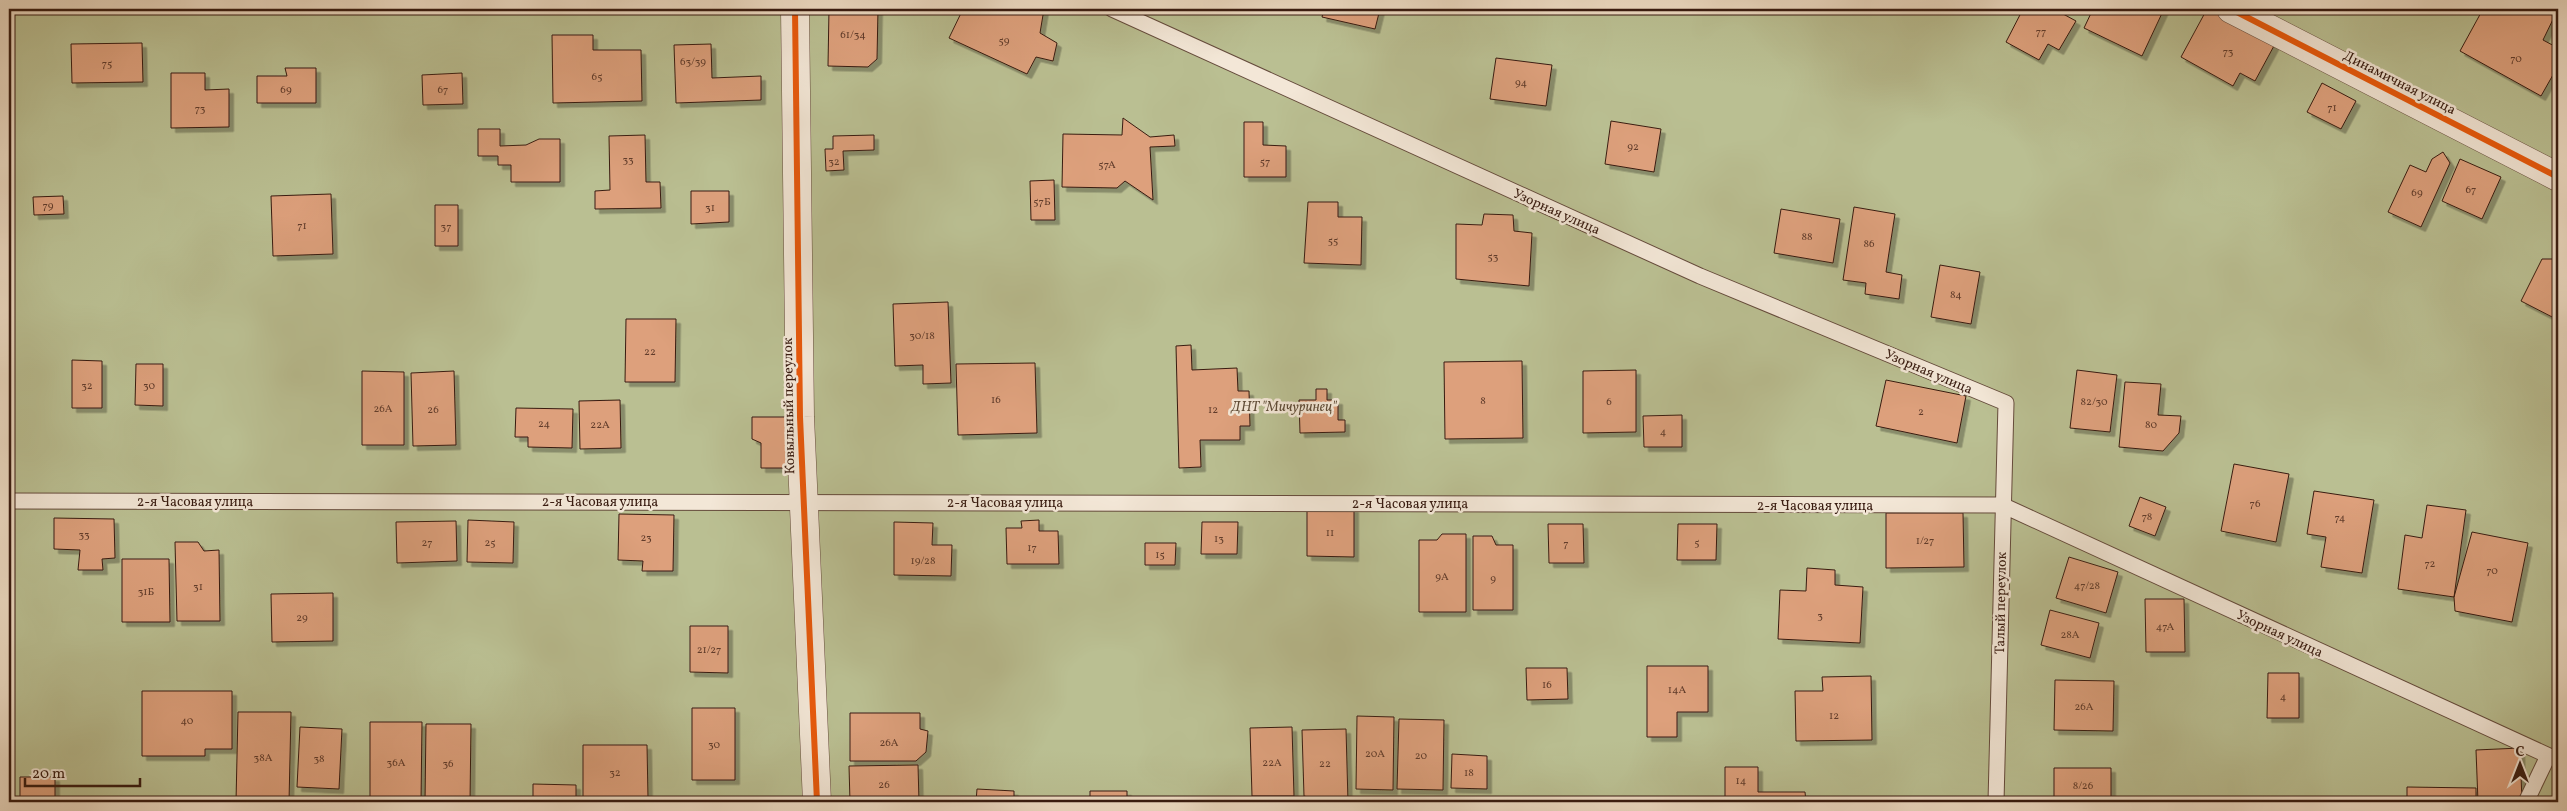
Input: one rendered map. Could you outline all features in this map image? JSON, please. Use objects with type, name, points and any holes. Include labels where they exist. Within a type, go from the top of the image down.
[{"type":"street","name":"Ковыльный переулок","points":[[795,9],[803,501],[817,802]]},
{"type":"street","name":"Динамичная улица","points":[[2231,9],[2558,177]]},
{"type":"lane","name":"Узорная улица","points":[[1112,9],[1700,276],[2006,403]]},
{"type":"lane","name":"Талый переулок","points":[[1996,802],[2006,403]]},
{"type":"lane","name":"2-я Часовая улица","points":[[9,501],[803,501],[2002,505]]},
{"type":"lane","name":"Узорная улица","points":[[2002,505],[2553,758]]},
{"type":"lane","points":[[2526,802],[2553,758]]},
{"type":"green space","name":"ДНТ \"Мичуринец\"","points":[[9,9],[2558,9],[2558,802],[9,802]]},
{"type":"building","points":[[829,9],[878,9],[877,59],[868,67],[828,66]]},
{"type":"building","points":[[963,9],[1044,9],[1040,33],[1057,43],[1053,61],[1036,57],[1027,74],[949,38]]},
{"type":"building","points":[[1324,9],[1380,9],[1375,29],[1322,17]]},
{"type":"building","points":[[2023,9],[2054,9],[2076,21],[2059,50],[2048,44],[2039,60],[2006,42]]},
{"type":"building","points":[[2093,9],[2164,9],[2142,56],[2084,28]]},
{"type":"building","points":[[2207,9],[2275,44],[2255,81],[2240,73],[2233,86],[2181,57]]},
{"type":"building","points":[[2483,9],[2558,9],[2543,40],[2558,48],[2558,66],[2541,96],[2460,51]]},
{"type":"building","points":[[552,35],[593,35],[593,50],[641,50],[642,101],[553,103]]},
{"type":"building","points":[[142,43],[143,82],[72,83],[71,44]]},
{"type":"building","points":[[711,44],[712,78],[761,76],[761,100],[676,103],[674,45]]},
{"type":"building","points":[[1496,58],[1552,65],[1546,106],[1490,99]]},
{"type":"building","points":[[285,68],[316,68],[316,103],[257,103],[257,76],[287,76]]},
{"type":"building","points":[[171,73],[205,73],[205,90],[229,89],[229,127],[171,128]]},
{"type":"building","points":[[462,73],[463,104],[423,105],[422,75]]},
{"type":"building","points":[[2322,83],[2356,101],[2341,129],[2307,112]]},
{"type":"building","points":[[1123,118],[1150,137],[1174,135],[1175,146],[1150,147],[1153,200],[1125,181],[1117,188],[1062,187],[1063,134],[1122,135]]},
{"type":"building","points":[[1611,121],[1661,129],[1654,172],[1605,164]]},
{"type":"building","points":[[1244,122],[1263,122],[1263,145],[1286,146],[1286,177],[1244,177]]},
{"type":"building","points":[[478,129],[500,129],[500,146],[526,145],[539,139],[560,139],[560,182],[511,182],[511,165],[498,165],[498,156],[478,156]]},
{"type":"building","points":[[645,135],[646,182],[660,182],[661,208],[595,209],[595,191],[610,190],[609,136]]},
{"type":"building","points":[[874,135],[874,150],[843,151],[844,170],[826,171],[825,149],[833,149],[833,136]]},
{"type":"building","points":[[2443,152],[2450,163],[2421,227],[2388,212],[2410,165],[2426,172],[2432,159]]},
{"type":"building","points":[[2460,159],[2501,177],[2482,219],[2442,201]]},
{"type":"building","points":[[1054,180],[1055,220],[1031,220],[1030,181]]},
{"type":"building","points":[[691,191],[729,191],[729,222],[691,224]]},
{"type":"building","points":[[331,194],[333,254],[273,256],[271,196]]},
{"type":"building","points":[[63,196],[64,214],[34,215],[33,197]]},
{"type":"building","points":[[1308,202],[1338,202],[1338,217],[1362,217],[1361,265],[1304,263]]},
{"type":"building","points":[[435,205],[458,205],[458,246],[435,246]]},
{"type":"building","points":[[1854,207],[1895,214],[1886,272],[1902,275],[1899,299],[1865,294],[1866,283],[1843,280]]},
{"type":"building","points":[[1781,209],[1840,219],[1833,263],[1774,253]]},
{"type":"building","points":[[1484,214],[1513,215],[1514,231],[1532,233],[1529,286],[1456,279],[1456,224],[1482,225]]},
{"type":"building","points":[[2542,259],[2558,259],[2558,320],[2521,301]]},
{"type":"building","points":[[1940,265],[1980,272],[1971,324],[1931,317]]},
{"type":"building","points":[[948,302],[951,383],[923,384],[923,365],[895,366],[893,304]]},
{"type":"building","points":[[626,319],[676,319],[675,382],[625,382]]},
{"type":"building","points":[[1191,345],[1192,370],[1237,368],[1238,391],[1249,391],[1250,426],[1240,426],[1240,440],[1200,440],[1201,467],[1179,468],[1176,346]]},
{"type":"building","points":[[72,360],[102,361],[102,408],[72,408]]},
{"type":"building","points":[[1522,361],[1523,438],[1445,439],[1444,362]]},
{"type":"building","points":[[1035,363],[1037,433],[958,435],[956,364]]},
{"type":"building","points":[[136,364],[163,364],[163,406],[135,405]]},
{"type":"building","points":[[1636,370],[1636,432],[1583,433],[1583,371]]},
{"type":"building","points":[[2077,370],[2117,375],[2110,432],[2070,428]]},
{"type":"building","points":[[362,371],[404,372],[404,445],[362,445]]},
{"type":"building","points":[[454,371],[456,445],[413,446],[411,373]]},
{"type":"building","points":[[1886,380],[1966,396],[1957,443],[1876,426]]},
{"type":"building","points":[[2125,382],[2161,384],[2158,415],[2181,416],[2179,433],[2163,451],[2119,447]]},
{"type":"building","points":[[1316,389],[1327,389],[1327,400],[1338,400],[1338,420],[1345,420],[1345,432],[1300,433],[1299,400],[1316,400]]},
{"type":"building","points":[[620,400],[621,448],[580,449],[579,401]]},
{"type":"building","points":[[516,408],[573,409],[572,448],[528,447],[528,437],[515,437]]},
{"type":"building","points":[[1682,415],[1682,447],[1644,447],[1643,416]]},
{"type":"building","points":[[752,417],[800,417],[790,468],[761,468],[761,443],[752,439]]},
{"type":"building","points":[[2234,464],[2289,474],[2276,542],[2221,531]]},
{"type":"building","points":[[2314,491],[2374,500],[2362,573],[2321,567],[2326,537],[2307,534]]},
{"type":"building","points":[[2140,497],[2166,507],[2155,536],[2129,526]]},
{"type":"building","points":[[2427,505],[2466,510],[2454,597],[2398,589],[2405,535],[2422,538]]},
{"type":"building","points":[[1307,507],[1354,508],[1354,557],[1307,556]]},
{"type":"building","points":[[1886,513],[1963,513],[1964,567],[1886,568]]},
{"type":"building","points":[[619,514],[674,515],[673,571],[642,571],[643,561],[618,560]]},
{"type":"building","points":[[54,518],[114,519],[115,558],[102,559],[103,570],[78,570],[80,550],[54,549]]},
{"type":"building","points":[[468,520],[514,522],[513,563],[467,562]]},
{"type":"building","points":[[1039,520],[1039,531],[1058,531],[1059,564],[1007,564],[1006,528],[1022,528],[1021,521]]},
{"type":"building","points":[[456,521],[457,561],[397,563],[396,522]]},
{"type":"building","points":[[894,522],[933,523],[932,545],[952,545],[951,576],[894,575]]},
{"type":"building","points":[[1202,522],[1238,522],[1237,554],[1201,554]]},
{"type":"building","points":[[1548,524],[1583,524],[1584,563],[1549,563]]},
{"type":"building","points":[[1678,524],[1717,524],[1716,560],[1677,560]]},
{"type":"building","points":[[2472,532],[2528,543],[2512,622],[2455,611],[2454,597]]},
{"type":"building","points":[[1442,534],[1466,534],[1466,612],[1419,612],[1419,540],[1437,540]]},
{"type":"building","points":[[1473,536],[1492,536],[1496,545],[1513,545],[1513,610],[1473,610]]},
{"type":"building","points":[[175,542],[198,542],[204,551],[219,550],[220,621],[177,621]]},
{"type":"building","points":[[1145,543],[1176,543],[1175,565],[1145,565]]},
{"type":"building","points":[[2069,557],[2118,572],[2106,613],[2056,598]]},
{"type":"building","points":[[122,559],[169,559],[170,622],[122,622]]},
{"type":"building","points":[[1807,568],[1835,570],[1835,585],[1863,587],[1860,643],[1778,639],[1780,590],[1806,591]]},
{"type":"building","points":[[333,593],[333,641],[272,642],[271,594]]},
{"type":"building","points":[[2145,599],[2184,599],[2185,652],[2146,652]]},
{"type":"building","points":[[2050,610],[2099,623],[2090,658],[2041,645]]},
{"type":"building","points":[[690,626],[728,626],[728,673],[690,672]]},
{"type":"building","points":[[1647,666],[1708,666],[1708,712],[1677,712],[1677,737],[1647,737]]},
{"type":"building","points":[[1526,668],[1567,668],[1568,699],[1527,700]]},
{"type":"building","points":[[2268,673],[2299,673],[2299,718],[2267,718]]},
{"type":"building","points":[[1871,676],[1872,740],[1796,741],[1795,691],[1823,691],[1822,677]]},
{"type":"building","points":[[2055,680],[2114,681],[2113,731],[2054,730]]},
{"type":"building","points":[[142,691],[232,691],[232,749],[205,749],[205,756],[142,756]]},
{"type":"building","points":[[692,708],[735,708],[735,780],[692,780]]},
{"type":"building","points":[[238,712],[291,712],[289,802],[236,802]]},
{"type":"building","points":[[850,713],[920,713],[920,729],[928,731],[926,752],[916,761],[850,761]]},
{"type":"building","points":[[1357,716],[1394,717],[1393,790],[1356,789]]},
{"type":"building","points":[[1399,719],[1444,720],[1443,790],[1397,789]]},
{"type":"building","points":[[370,722],[422,722],[421,802],[370,802]]},
{"type":"building","points":[[426,724],[471,724],[470,802],[425,802]]},
{"type":"building","points":[[300,727],[342,729],[339,789],[297,787]]},
{"type":"building","points":[[1292,727],[1294,796],[1252,796],[1250,728]]},
{"type":"building","points":[[1346,729],[1348,802],[1330,802],[1304,796],[1302,730]]},
{"type":"building","points":[[583,745],[647,745],[648,798],[583,799]]},
{"type":"building","points":[[2520,748],[2522,802],[2478,802],[2476,750]]},
{"type":"building","points":[[1452,754],[1487,756],[1487,789],[1451,788]]},
{"type":"building","points":[[918,765],[919,802],[850,802],[849,766]]},
{"type":"building","points":[[1725,767],[1758,767],[1758,792],[1805,792],[1806,802],[1725,802]]},
{"type":"building","points":[[2054,768],[2111,768],[2111,802],[2054,802]]},
{"type":"building","points":[[20,777],[55,777],[55,802],[20,802]]},
{"type":"building","points":[[533,784],[576,785],[576,802],[533,802]]},
{"type":"building","points":[[2407,787],[2476,788],[2476,802],[2407,802]]},
{"type":"building","points":[[977,789],[1014,791],[1014,802],[976,802]]},
{"type":"building","points":[[1090,791],[1127,791],[1127,802],[1090,802]]},
{"type":"cycle path","points":[[795,9],[800,417],[817,802]]},
{"type":"cycle path","points":[[2231,9],[2558,177]]}]
